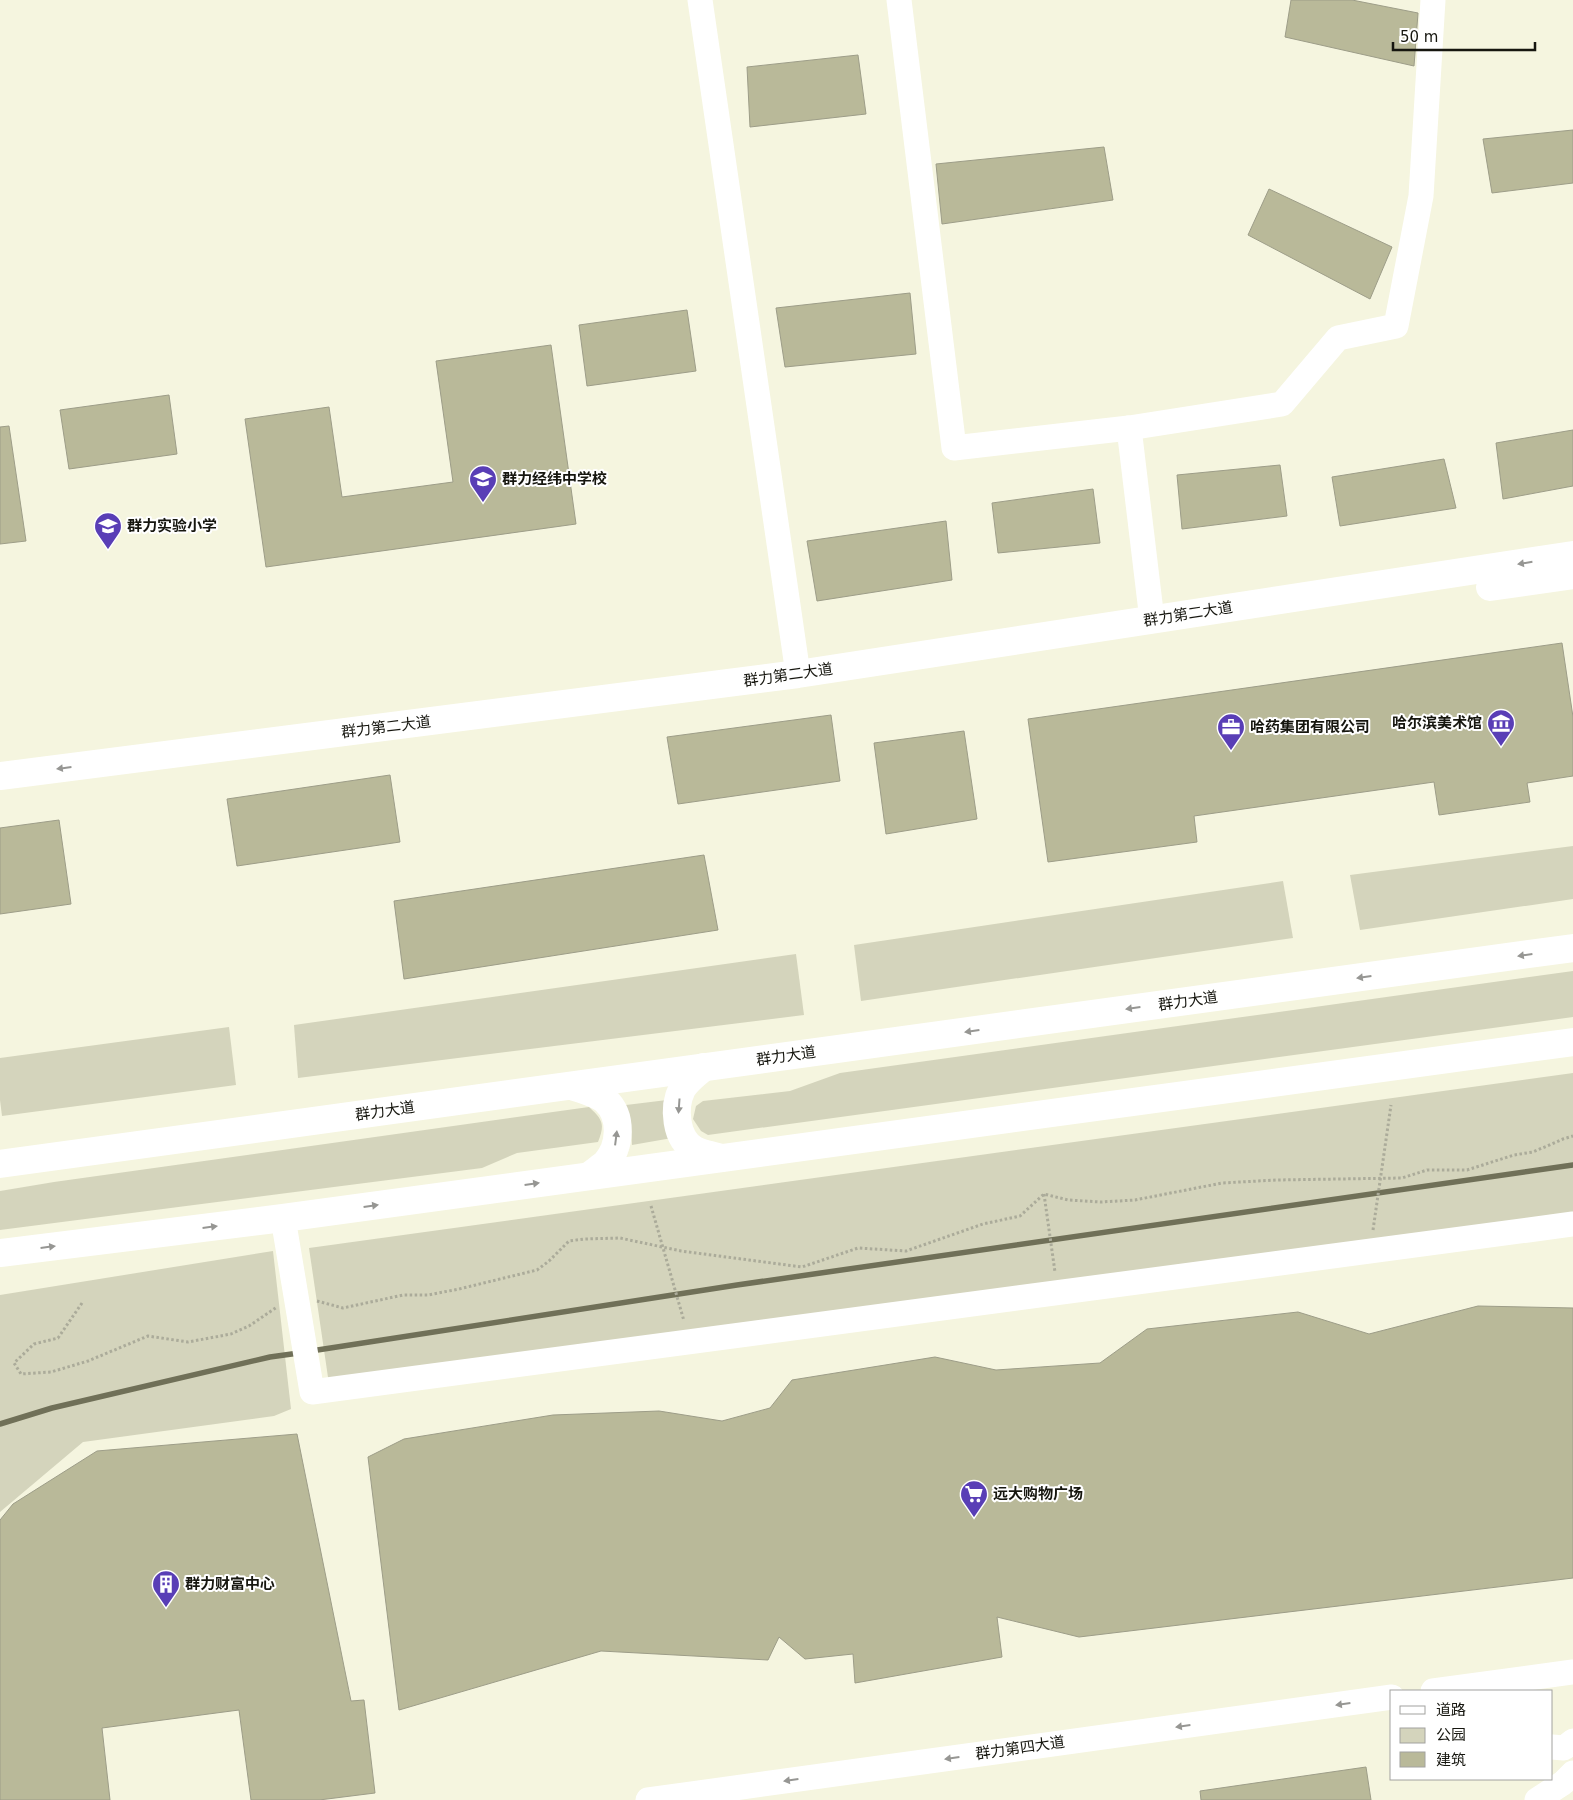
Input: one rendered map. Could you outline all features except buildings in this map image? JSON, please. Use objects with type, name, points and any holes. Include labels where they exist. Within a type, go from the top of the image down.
[{"type":"main road","name":"群力第二大道","points":[[0,776],[798,674],[1573,555]]},
{"type":"main road","name":"群力第二大道","points":[[0,794],[1573,575]]},
{"type":"main road","name":"群力大道","points":[[0,1164],[1573,948]]},
{"type":"main road","points":[[0,1253],[283,1218],[1573,1042]]},
{"type":"main road","points":[[704,1067],[689,1079],[681,1094],[678,1108],[680,1132],[686,1143],[694,1150],[722,1158]]},
{"type":"main road","points":[[572,1086],[603,1099],[616,1116],[617,1142],[613,1152],[605,1163],[589,1176]]},
{"type":"street","points":[[700,0],[798,674]]},
{"type":"street","points":[[899,0],[954,448],[1129,428],[1282,404],[1338,338],[1396,326],[1422,196],[1433,0]]},
{"type":"street","points":[[1129,428],[1152,620]]},
{"type":"street","points":[[283,1218],[312,1392],[1573,1224]]},
{"type":"street","points":[[1447,1690],[1503,1686],[1573,1672]]},
{"type":"street","name":"群力第四大道","points":[[648,1800],[1390,1697]]},
{"type":"street","points":[[1553,1748],[1564,1748],[1573,1741]]},
{"type":"street","points":[[1537,1800],[1563,1783],[1573,1773]]},
{"type":"street","points":[[1531,1800],[1538,1780]]},
{"type":"path","points":[[1370,1251],[1391,1105]]},
{"type":"path","points":[[1044,1194],[1068,1200],[1110,1202],[1135,1200],[1222,1184],[1276,1180],[1402,1178],[1427,1170],[1467,1170],[1514,1155],[1533,1152],[1573,1136]]},
{"type":"path","points":[[1044,1194],[1058,1292]]},
{"type":"path","points":[[311,1301],[320,1300],[343,1308],[403,1295],[428,1295],[459,1289],[537,1270],[569,1241],[584,1239],[620,1238],[681,1251],[802,1267],[858,1248],[906,1251],[983,1224],[1020,1216],[1044,1194]]},
{"type":"path","points":[[651,1206],[690,1341]]},
{"type":"path","points":[[82,1303],[58,1338],[34,1344],[14,1363],[21,1374],[51,1372],[88,1361],[148,1336],[188,1342],[231,1334],[250,1326],[283,1303]]},
{"type":"green space","points":[[1573,846],[1573,899],[1360,930],[1350,875]]},
{"type":"green space","points":[[1283,881],[1293,938],[861,1001],[854,945]]},
{"type":"green space","points":[[796,954],[804,1015],[298,1078],[294,1025]]},
{"type":"green space","points":[[1573,971],[1573,1017],[708,1135],[701,1131],[693,1119],[696,1106],[703,1101],[790,1091],[840,1073]]},
{"type":"green space","points":[[229,1027],[236,1085],[2,1116],[0,1058]]},
{"type":"green space","points":[[1573,1073],[1573,1217],[329,1384],[309,1248]]},
{"type":"green space","points":[[667,1100],[672,1138],[632,1145],[631,1123],[626,1105]]},
{"type":"green space","points":[[589,1107],[600,1119],[602,1126],[598,1142],[517,1153],[482,1168],[0,1230],[0,1191]]},
{"type":"green space","points":[[273,1251],[291,1409],[274,1416],[83,1442],[0,1512],[0,1295]]},
{"type":"waterway","points":[[311,1351],[737,1285],[1573,1165]]},
{"type":"waterway","points":[[0,1424],[52,1408],[270,1357],[299,1353]]},
{"type":"place","name":"群力经纬中学校","points":[[483,503]]},
{"type":"place","name":"群力实验小学","points":[[108,550]]},
{"type":"place","name":"哈尔滨美术馆","points":[[1501,747]]},
{"type":"place","name":"哈药集团有限公司","points":[[1231,751]]},
{"type":"place","name":"远大购物广场","points":[[974,1518]]},
{"type":"place","name":"群力财富中心","points":[[166,1608]]}]
